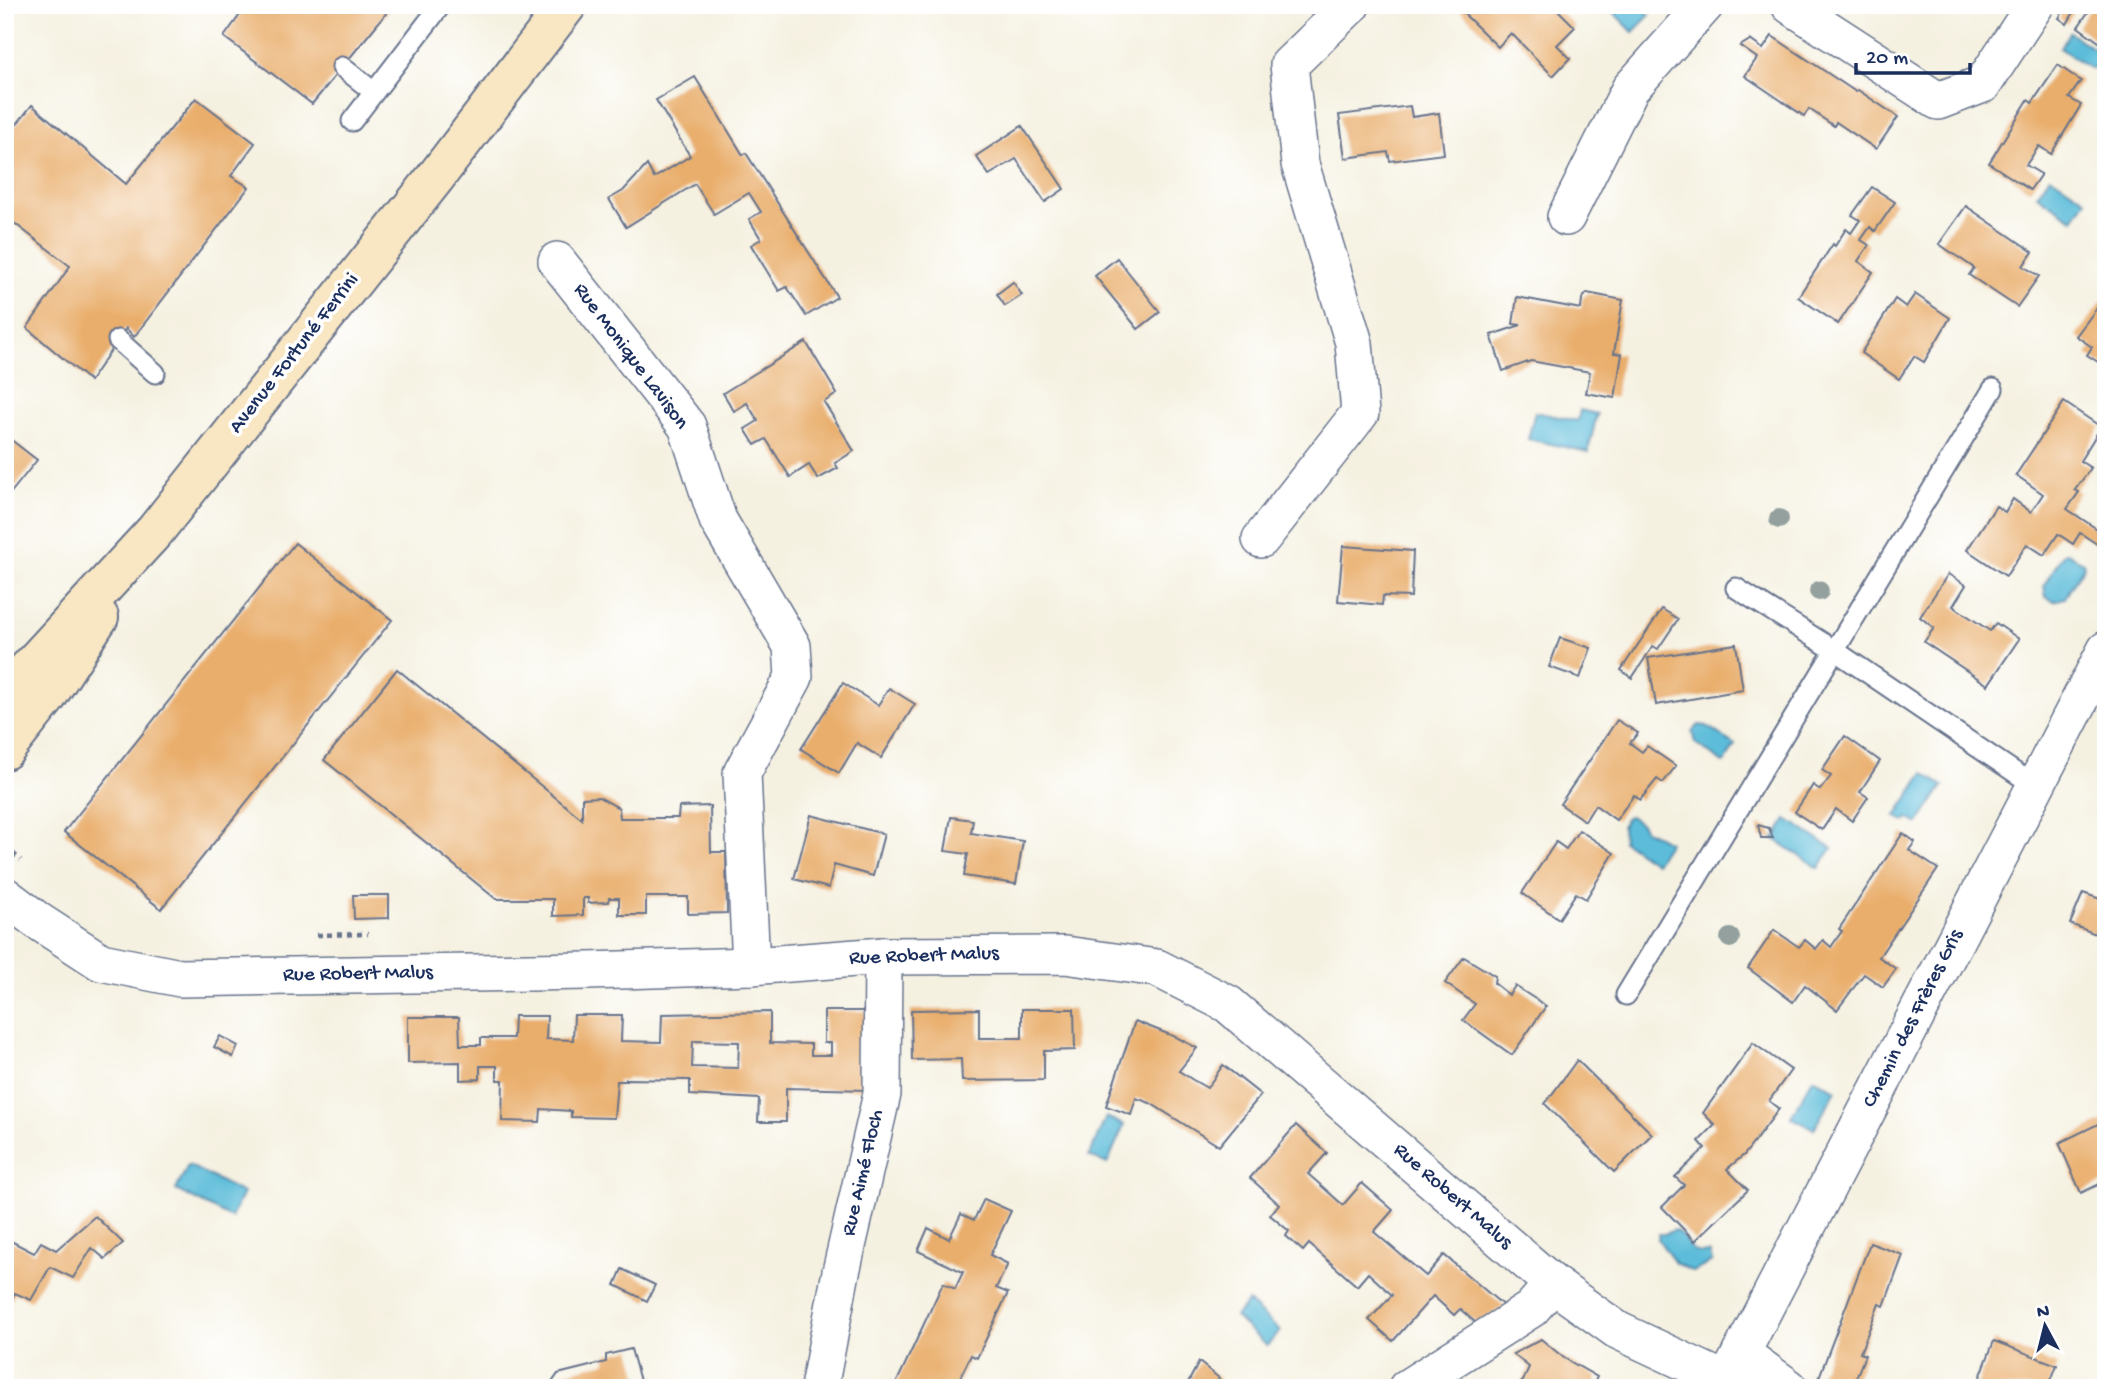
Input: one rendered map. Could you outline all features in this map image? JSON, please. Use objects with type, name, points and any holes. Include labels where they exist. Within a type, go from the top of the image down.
[{"type":"main road","name":"Avenue Fortuné Ferrini","points":[[5,694],[155,531],[435,178],[567,5]]},
{"type":"main road","name":"Avenue Fortuné Ferrini","points":[[435,178],[579,5]]},
{"type":"main road","name":"Avenue Fortuné Ferrini","points":[[5,750],[47,697],[155,531]]},
{"type":"street","points":[[1261,539],[1360,413],[1354,343],[1300,164],[1289,65],[1351,5]]},
{"type":"street","points":[[1566,217],[1630,89],[1705,5]]},
{"type":"street","points":[[1790,5],[1938,101],[1983,84],[2035,5]]},
{"type":"street","name":"Rue Monique Lavison","points":[[557,261],[687,426],[718,520],[792,646],[794,677],[742,773],[751,966]]},
{"type":"street","name":"Chemin des Frères Gris","points":[[1730,1374],[2106,650]]},
{"type":"street","name":"Rue Robert Malus","points":[[5,896],[101,962],[180,978],[751,966],[883,956],[1065,954],[1157,968],[1228,1004],[1553,1284],[1617,1330],[1730,1374],[1789,1388]]},
{"type":"street","name":"Rue Aimé Floch","points":[[818,1388],[841,1272],[882,1094],[883,956]]},
{"type":"street","points":[[1407,1388],[1531,1310],[1553,1284]]},
{"type":"lane","points":[[352,121],[441,5]]},
{"type":"lane","points":[[342,67],[374,92]]},
{"type":"lane","points":[[118,340],[155,373]]},
{"type":"lane","points":[[1626,995],[1993,389]]},
{"type":"lane","points":[[1736,588],[1834,650],[2035,786]]},
{"type":"path","points":[[5,847],[24,862]]},
{"type":"path","points":[[306,935],[374,934]]},
{"type":"water","points":[[1606,5],[1640,5],[1650,15],[1633,32]]},
{"type":"water","points":[[2070,33],[2103,55],[2092,70],[2060,48]]},
{"type":"water","points":[[2050,176],[2086,200],[2073,219],[2037,195]]},
{"type":"water","points":[[1580,410],[1597,414],[1588,452],[1528,439],[1535,412],[1578,421]]},
{"type":"water","points":[[2067,553],[2083,562],[2084,566],[2065,598],[2054,601],[2046,597],[2044,585],[2063,554]]},
{"type":"water","points":[[1699,725],[1707,726],[1735,745],[1725,762],[1695,743],[1692,731]]},
{"type":"water","points":[[1924,773],[1943,786],[1918,824],[1908,818],[1905,822],[1896,816]]},
{"type":"water","points":[[1630,816],[1645,830],[1669,842],[1655,863],[1623,841],[1622,827],[1626,817]]},
{"type":"water","points":[[1787,819],[1832,848],[1819,868],[1774,839]]},
{"type":"water","points":[[1813,1078],[1836,1090],[1814,1129],[1791,1117]]},
{"type":"water","points":[[1106,1117],[1124,1125],[1107,1164],[1089,1156]]},
{"type":"water","points":[[188,1165],[243,1193],[231,1218],[176,1190]]},
{"type":"water","points":[[1675,1230],[1693,1250],[1710,1253],[1712,1262],[1693,1272],[1675,1263],[1658,1239],[1659,1234]]},
{"type":"water","points":[[1248,1302],[1280,1331],[1267,1346],[1235,1317]]},
{"type":"building","points":[[247,5],[393,5],[312,104],[224,37]]},
{"type":"building","points":[[1460,5],[1553,5],[1575,27],[1557,45],[1570,58],[1553,76],[1511,33],[1498,47],[1458,8]]},
{"type":"building","points":[[2093,5],[2106,5],[2106,47],[2078,27]]},
{"type":"building","points":[[2066,7],[2074,12],[2067,24],[2059,18]]},
{"type":"building","points":[[1772,36],[1898,117],[1876,149],[1836,122],[1834,126],[1809,109],[1804,116],[1745,76],[1757,58],[1740,46],[1750,40],[1763,49]]},
{"type":"building","points":[[2058,65],[2081,81],[2069,98],[2081,105],[2051,154],[2039,146],[2026,165],[2041,174],[2030,190],[1989,163],[2028,100],[2032,103]]},
{"type":"building","points":[[695,77],[837,297],[806,316],[787,287],[779,291],[751,245],[761,239],[749,219],[761,212],[749,193],[714,214],[695,184],[626,227],[609,199],[623,191],[647,165],[654,178],[690,156],[656,100]]},
{"type":"building","points":[[196,98],[255,143],[231,176],[249,187],[134,337],[126,328],[90,381],[27,328],[70,266],[5,216],[5,139],[32,105],[126,184]]},
{"type":"building","points":[[1410,106],[1412,117],[1439,113],[1444,154],[1390,161],[1388,152],[1345,158],[1339,115]]},
{"type":"building","points":[[1022,126],[1064,189],[1045,202],[1016,159],[989,175],[976,156]]},
{"type":"building","points":[[1872,187],[1895,202],[1875,231],[1870,227],[1861,240],[1869,245],[1858,261],[1873,272],[1838,324],[1798,297],[1833,244],[1835,246],[1846,229],[1851,233],[1860,220],[1852,215]]},
{"type":"building","points":[[1966,206],[2033,252],[2023,266],[2039,276],[2017,307],[1969,275],[1974,268],[1939,244]]},
{"type":"building","points":[[1117,258],[1160,312],[1138,329],[1095,276]]},
{"type":"building","points":[[1013,282],[1022,295],[1005,306],[997,294]]},
{"type":"building","points":[[1587,293],[1623,300],[1614,353],[1622,354],[1615,398],[1586,393],[1590,372],[1531,361],[1503,371],[1491,335],[1521,325],[1513,324],[1517,297],[1581,309],[1582,299]]},
{"type":"building","points":[[1915,294],[1950,318],[1924,362],[1914,356],[1899,379],[1861,353],[1895,299],[1906,307]]},
{"type":"building","points":[[2106,296],[2106,367],[2087,355],[2092,347],[2076,336]]},
{"type":"building","points":[[806,342],[837,394],[824,402],[854,451],[835,463],[838,468],[818,479],[809,465],[790,477],[766,439],[755,445],[745,429],[758,421],[747,403],[734,411],[723,393]]},
{"type":"building","points":[[2064,402],[2101,427],[2080,461],[2091,468],[2075,490],[2079,492],[2067,509],[2106,535],[2106,550],[2080,533],[2073,544],[2058,534],[2044,555],[2027,544],[2006,576],[1967,550],[1996,506],[2005,512],[2013,499],[2031,512],[2043,494],[2016,475]]},
{"type":"building","points":[[5,435],[37,460],[5,500]]},
{"type":"building","points":[[295,543],[392,620],[161,909],[64,832]]},
{"type":"building","points":[[1343,546],[1413,551],[1411,597],[1383,596],[1382,605],[1338,601]]},
{"type":"building","points":[[1948,574],[1966,585],[1953,606],[1990,631],[1996,623],[2019,639],[1988,685],[1924,642],[1934,628],[1920,617]]},
{"type":"building","points":[[1662,609],[1678,619],[1658,649],[1653,646],[1632,678],[1621,670]]},
{"type":"building","points":[[1560,638],[1591,648],[1580,678],[1549,667]]},
{"type":"building","points":[[1736,644],[1743,690],[1656,705],[1648,658]]},
{"type":"building","points":[[397,669],[582,819],[582,798],[599,797],[619,808],[620,818],[678,818],[679,807],[710,806],[711,852],[726,852],[727,913],[688,914],[688,897],[646,897],[646,915],[619,915],[619,898],[609,898],[608,902],[588,903],[588,898],[583,898],[583,915],[553,916],[553,899],[496,899],[324,760]]},
{"type":"building","points":[[843,683],[878,705],[889,688],[915,704],[881,758],[857,743],[839,773],[801,749]]},
{"type":"building","points":[[1617,720],[1638,733],[1630,743],[1642,752],[1647,746],[1676,766],[1663,783],[1657,779],[1640,800],[1634,795],[1616,820],[1595,805],[1585,821],[1560,804]]},
{"type":"building","points":[[1845,736],[1880,761],[1860,792],[1868,797],[1852,821],[1836,809],[1822,830],[1795,812],[1813,785],[1820,790],[1831,776],[1822,770]]},
{"type":"building","points":[[811,815],[884,834],[873,876],[834,865],[829,888],[794,879]]},
{"type":"building","points":[[951,817],[973,820],[971,833],[1023,841],[1016,884],[964,876],[968,854],[945,851]]},
{"type":"building","points":[[1758,825],[1769,828],[1773,838],[1761,838]]},
{"type":"building","points":[[1579,830],[1614,853],[1586,899],[1576,893],[1559,919],[1522,893],[1556,842],[1566,849]]},
{"type":"building","points":[[1903,833],[1915,842],[1909,850],[1938,869],[1879,957],[1896,969],[1883,987],[1864,974],[1837,1010],[1805,985],[1793,1002],[1748,968],[1774,930],[1799,947],[1805,940],[1816,949],[1823,940],[1831,947],[1842,931],[1839,929]]},
{"type":"building","points":[[2083,893],[2106,901],[2106,938],[2070,924]]},
{"type":"building","points":[[353,895],[389,895],[389,918],[354,919]]},
{"type":"building","points":[[1464,957],[1495,976],[1494,983],[1509,995],[1515,986],[1546,1006],[1512,1055],[1463,1020],[1475,1004],[1445,983]]},
{"type":"building","points":[[979,1009],[979,1038],[1022,1038],[1022,1009],[1074,1009],[1075,1050],[1044,1051],[1044,1080],[962,1081],[961,1059],[912,1060],[911,1010]]},
{"type":"building","points":[[824,1011],[866,1011],[867,1090],[786,1088],[786,1122],[758,1122],[759,1099],[690,1095],[690,1080],[626,1079],[617,1081],[614,1118],[571,1117],[571,1111],[541,1109],[540,1122],[502,1121],[503,1080],[497,1080],[497,1066],[480,1066],[480,1079],[460,1080],[460,1062],[408,1063],[408,1017],[459,1017],[460,1045],[481,1045],[481,1038],[513,1038],[514,1016],[547,1016],[546,1039],[573,1040],[574,1015],[622,1015],[621,1041],[661,1042],[662,1014],[770,1012],[770,1043],[811,1044],[811,1055],[831,1055],[831,1043],[824,1043]],"holes":[[[693,1041],[739,1042],[738,1068],[692,1067]]]},
{"type":"building","points":[[1135,1021],[1197,1048],[1179,1071],[1193,1080],[1207,1088],[1223,1065],[1261,1095],[1219,1146],[1150,1103],[1136,1098],[1131,1115],[1106,1106]]},
{"type":"building","points":[[220,1036],[238,1046],[233,1057],[214,1047]]},
{"type":"building","points":[[1753,1043],[1791,1070],[1769,1101],[1779,1109],[1745,1154],[1727,1169],[1748,1190],[1695,1241],[1662,1207],[1684,1185],[1675,1177],[1705,1148],[1699,1141],[1715,1125],[1703,1113]]},
{"type":"building","points":[[1577,1060],[1652,1134],[1614,1172],[1545,1104]]},
{"type":"building","points":[[2106,1120],[2106,1181],[2081,1193],[2059,1143]]},
{"type":"building","points":[[1296,1125],[1327,1153],[1308,1174],[1343,1205],[1362,1183],[1393,1210],[1374,1232],[1426,1276],[1444,1255],[1505,1307],[1476,1323],[1460,1309],[1454,1315],[1433,1296],[1393,1341],[1369,1320],[1392,1295],[1368,1273],[1357,1286],[1309,1244],[1303,1251],[1286,1236],[1289,1231],[1270,1215],[1279,1204],[1250,1178]]},
{"type":"building","points":[[984,1199],[1011,1211],[990,1255],[1008,1264],[996,1288],[1008,1293],[977,1358],[971,1355],[955,1388],[894,1388],[943,1283],[955,1289],[963,1272],[918,1251],[928,1228],[949,1239],[961,1214],[974,1220]]},
{"type":"building","points":[[95,1216],[123,1243],[105,1259],[92,1248],[73,1278],[50,1267],[31,1300],[15,1293],[5,1311],[5,1238],[34,1253],[41,1242],[56,1250]]},
{"type":"building","points":[[1870,1243],[1903,1255],[1884,1306],[1879,1304],[1860,1353],[1865,1355],[1852,1388],[1815,1388]]},
{"type":"building","points":[[622,1269],[655,1285],[647,1301],[615,1285]]},
{"type":"building","points":[[1541,1339],[1564,1358],[1597,1377],[1592,1388],[1514,1388],[1523,1381],[1529,1367],[1513,1354]]},
{"type":"building","points":[[1994,1341],[2057,1365],[2048,1388],[1976,1388]]},
{"type":"building","points":[[631,1349],[642,1388],[548,1388],[558,1374],[606,1362],[606,1355]]},
{"type":"building","points":[[1199,1362],[1219,1378],[1215,1388],[1185,1388]]}]
